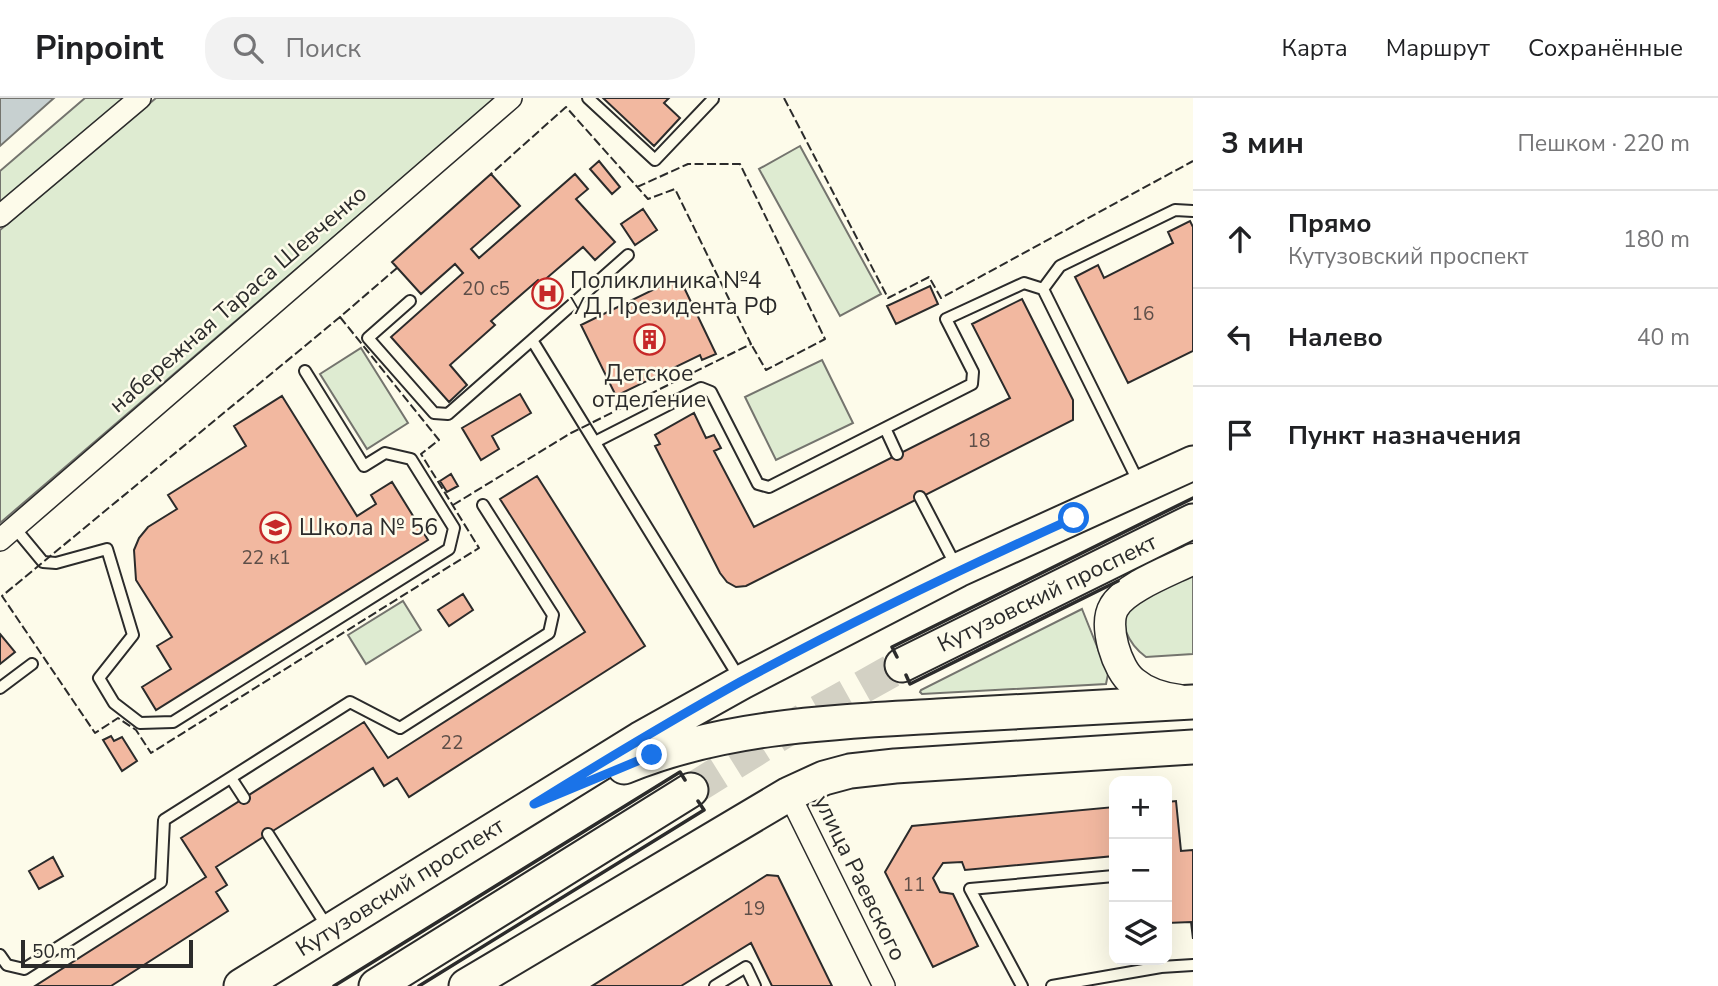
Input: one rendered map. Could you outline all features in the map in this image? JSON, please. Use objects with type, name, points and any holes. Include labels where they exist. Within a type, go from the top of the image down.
[{"type":"main road","name":"Кутузовский проспект","points":[[241,986],[640,739],[742,682],[958,570],[1193,463]]},
{"type":"main road","name":"Кутузовский проспект","points":[[902,665],[1193,521]]},
{"type":"main road","points":[[534,804],[652,755],[714,738],[818,723],[1193,702]]},
{"type":"main road","points":[[466,986],[789,794],[824,778],[850,771],[895,766],[1193,747]]},
{"type":"main road","points":[[376,986],[691,790]]},
{"type":"street","points":[[0,216],[140,98]]},
{"type":"street","name":"набережная Тараса Шевченко","points":[[7,534],[511,98]]},
{"type":"street","points":[[1193,559],[1124,594],[1113,607],[1109,633],[1130,680],[1147,691],[1193,702]]},
{"type":"street","name":"улица Раевского","points":[[789,794],[884,986]]},
{"type":"lane","points":[[588,98],[655,160],[713,99]]},
{"type":"lane","points":[[1043,289],[1060,267],[1175,210],[1193,211]]},
{"type":"lane","points":[[410,301],[368,338],[434,413],[448,414],[628,255]]},
{"type":"lane","points":[[595,442],[701,388],[710,391],[758,484],[769,487],[972,384],[973,372],[946,319],[1024,283],[1043,289],[1141,488]]},
{"type":"lane","points":[[532,340],[742,682]]},
{"type":"lane","points":[[7,534],[43,562],[56,564],[107,549],[133,635],[99,678],[114,703],[141,723],[173,722],[449,549],[454,528],[411,459],[385,453],[365,466],[305,371]]},
{"type":"lane","points":[[885,428],[897,454]]},
{"type":"lane","points":[[920,497],[958,570]]},
{"type":"lane","points":[[0,955],[6,965],[24,969],[161,882],[164,820],[349,702],[400,728],[549,633],[553,615],[483,506]]},
{"type":"lane","points":[[0,688],[32,664]]},
{"type":"lane","points":[[231,778],[244,798]]},
{"type":"lane","points":[[268,834],[330,931]]},
{"type":"lane","points":[[1021,986],[970,889],[1109,876]]},
{"type":"lane","points":[[1172,964],[1193,965]]},
{"type":"lane","points":[[1052,986],[1151,965]]},
{"type":"lane","points":[[715,986],[746,967],[755,986]]},
{"type":"green space","points":[[85,98],[126,98],[0,204],[0,171]]},
{"type":"green space","points":[[156,98],[496,98],[0,523],[0,230]]},
{"type":"green space","points":[[800,146],[881,294],[840,316],[759,169]]},
{"type":"green space","points":[[361,348],[408,423],[367,449],[320,374]]},
{"type":"green space","points":[[822,360],[853,423],[776,460],[745,397]]},
{"type":"green space","points":[[1193,574],[1193,654],[1146,657],[1126,632],[1124,617],[1128,609],[1147,595]]},
{"type":"green space","points":[[403,601],[421,630],[366,664],[348,635]]},
{"type":"green space","points":[[1082,609],[1108,674],[1106,684],[920,692],[921,690]]},
{"type":"shaded area","points":[[0,98],[54,98],[0,146]]},
{"type":"building","points":[[603,98],[669,98],[664,103],[680,118],[654,146]]},
{"type":"building","points":[[599,161],[620,187],[612,194],[590,169]]},
{"type":"building","points":[[491,174],[520,206],[471,249],[479,258],[575,174],[588,189],[576,199],[615,242],[595,260],[583,247],[541,283],[538,280],[491,321],[495,325],[450,365],[467,385],[449,402],[391,337],[463,273],[455,264],[421,294],[392,262]]},
{"type":"building","points":[[643,209],[657,230],[635,245],[621,224]]},
{"type":"building","points":[[1190,221],[1193,227],[1193,351],[1128,383],[1075,277],[1098,265],[1104,278],[1173,243],[1168,232]]},
{"type":"building","name":"Детское отделение","points":[[679,277],[716,354],[702,360],[700,355],[616,396],[581,325]]},
{"type":"building","points":[[930,286],[938,304],[896,324],[887,306]]},
{"type":"building","points":[[1022,299],[1073,400],[1073,420],[746,586],[736,587],[727,582],[655,446],[660,444],[655,435],[694,413],[706,438],[714,435],[721,448],[714,451],[754,527],[1010,398],[972,324]]},
{"type":"building","points":[[520,394],[531,413],[492,436],[499,449],[481,460],[462,428]]},
{"type":"building","points":[[282,396],[357,516],[376,504],[371,495],[392,482],[428,540],[156,710],[142,687],[171,669],[157,646],[172,637],[136,580],[134,550],[148,527],[177,509],[168,495],[246,446],[234,426]]},
{"type":"building","points":[[451,474],[458,486],[447,492],[440,481]]},
{"type":"building","points":[[537,476],[645,646],[409,797],[397,778],[384,786],[373,768],[216,867],[227,885],[216,892],[228,911],[111,986],[35,986],[206,877],[181,838],[364,722],[388,758],[585,632],[500,499]]},
{"type":"building","points":[[463,594],[473,610],[449,626],[438,610]]},
{"type":"building","points":[[0,634],[15,652],[0,664]]},
{"type":"building","points":[[111,736],[114,741],[122,737],[137,761],[122,771],[103,740]]},
{"type":"building","points":[[1172,801],[1176,801],[1181,851],[1193,850],[1193,939],[1191,922],[1172,923]]},
{"type":"building","points":[[1109,807],[1109,856],[965,870],[962,862],[943,863],[933,878],[940,892],[953,894],[978,946],[933,967],[885,872],[912,826]]},
{"type":"building","points":[[53,857],[63,876],[39,889],[29,871]]},
{"type":"building","points":[[767,875],[778,876],[832,986],[772,986],[751,943],[681,986],[592,986]]},
{"type":"tunnel","points":[[691,790],[800,722],[902,665]]},
{"type":"fence","points":[[784,98],[888,298],[929,277],[941,298],[1193,161]]},
{"type":"fence","points":[[453,505],[571,433],[751,344],[675,189],[648,199],[566,107],[491,174]]},
{"type":"fence","points":[[637,187],[688,164],[740,164],[825,339],[766,370],[751,344]]},
{"type":"fence","points":[[340,317],[439,440],[421,454],[479,548],[151,753],[136,730],[118,718],[95,733],[2,596],[397,268]]},
{"type":"wall","points":[[897,657],[892,647],[1193,498]]},
{"type":"wall","points":[[906,675],[910,684],[1118,581]]},
{"type":"wall","points":[[334,986],[680,772],[685,780]]},
{"type":"wall","points":[[419,986],[704,810],[698,801]]},
{"type":"place","name":"Поликлиника №4 УД Президента РФ","points":[[547,293]]},
{"type":"place","name":"Детское отделение","points":[[649,339]]},
{"type":"place","name":"Школа № 56","points":[[276,527]]},
{"type":"route","points":[[652,755],[534,804],[640,739],[742,682],[958,570],[1074,518]]}]
